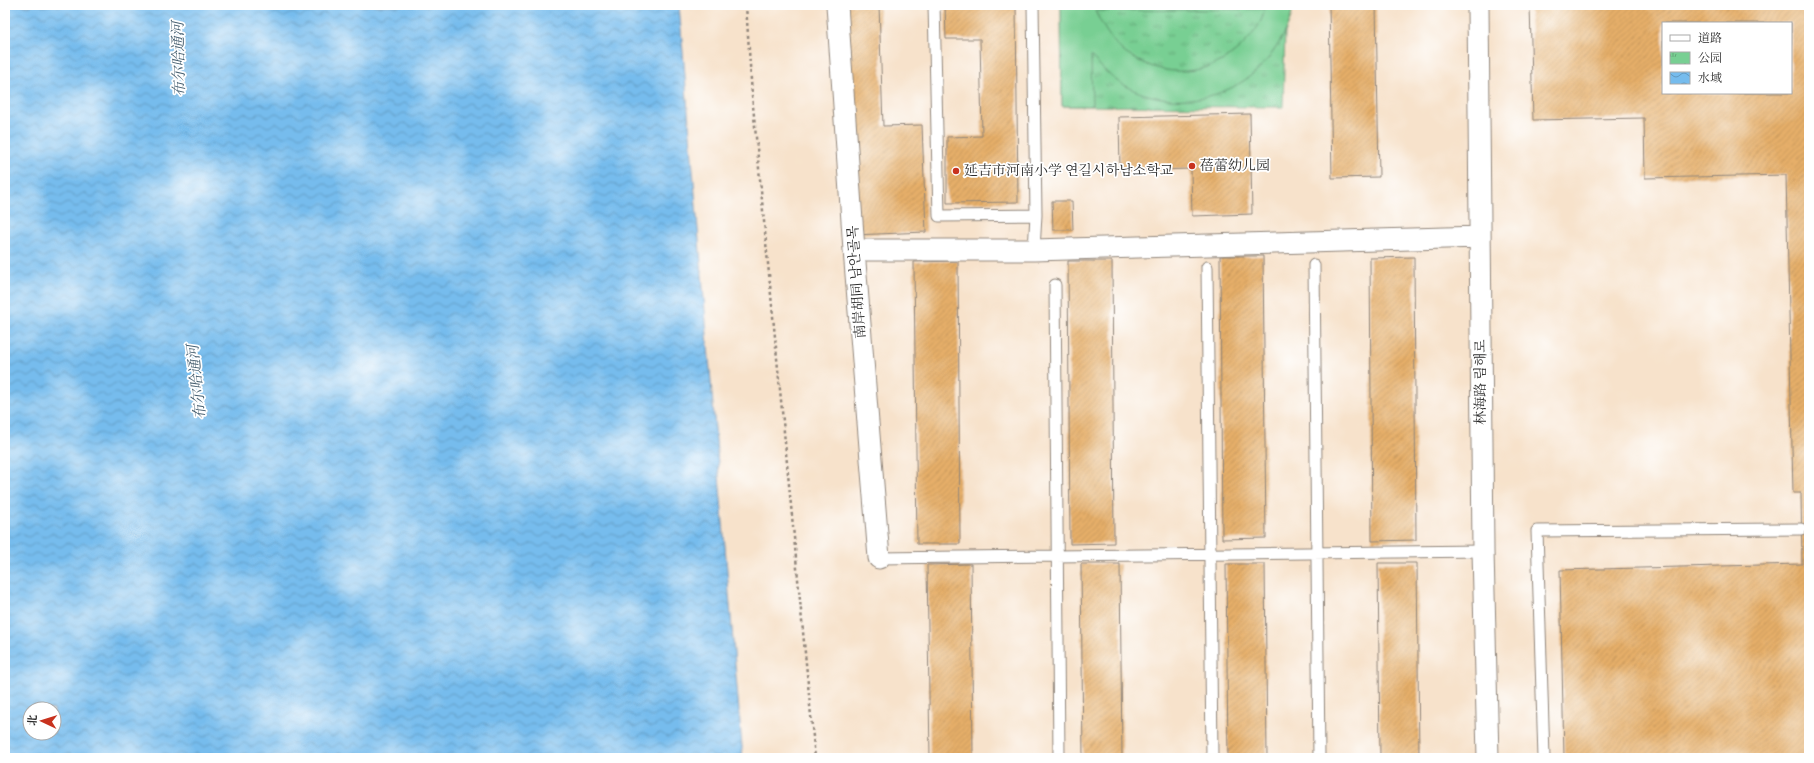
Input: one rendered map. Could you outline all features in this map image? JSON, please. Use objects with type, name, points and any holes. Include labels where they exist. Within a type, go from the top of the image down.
[{"type":"street","name":"南岸胡同 남안골목","points":[[837,5],[854,250],[879,558]]},
{"type":"street","name":"林海路 림해로","points":[[1478,5],[1483,550],[1488,758]]},
{"type":"street","points":[[854,250],[1034,250],[1480,237]]},
{"type":"lane","points":[[934,5],[939,216],[1036,215]]},
{"type":"lane","points":[[1033,5],[1036,215],[1034,250]]},
{"type":"lane","points":[[1314,265],[1319,758]]},
{"type":"lane","points":[[1207,267],[1212,758]]},
{"type":"lane","points":[[1055,285],[1059,758]]},
{"type":"lane","points":[[1544,758],[1537,531],[1801,529]]},
{"type":"lane","points":[[879,558],[1483,550]]},
{"type":"path","points":[[746,5],[752,95],[815,758]]},
{"type":"green space","points":[[1061,5],[1293,5],[1285,31],[1283,107],[1062,106]]},
{"type":"green space","points":[[1061,5],[1293,5],[1289,24],[1273,52],[1259,68],[1243,81],[1225,91],[1205,97],[1185,99],[1165,98],[1144,94],[1125,86],[1116,80],[1091,56],[1092,106],[1062,106]],"holes":[[[1265,9],[1264,15],[1252,35],[1230,56],[1205,68],[1178,71],[1165,70],[1152,66],[1125,53],[1108,34],[1095,11]]]},
{"type":"water","name":"布尔哈通河","points":[[5,5],[679,5],[743,758],[5,758]]},
{"type":"building","points":[[846,5],[879,5],[883,126],[922,125],[926,232],[853,235]]},
{"type":"building","points":[[945,5],[1016,5],[1018,202],[947,203],[947,137],[982,136],[980,39],[946,39]]},
{"type":"building","points":[[1329,5],[1376,5],[1379,177],[1332,178]]},
{"type":"building","points":[[1530,5],[1809,5],[1809,758],[1564,758],[1560,570],[1802,564],[1801,493],[1793,493],[1786,175],[1645,178],[1644,118],[1533,120]]},
{"type":"building","points":[[1250,114],[1252,214],[1192,216],[1191,169],[1120,171],[1119,117]]},
{"type":"building","points":[[1052,201],[1072,201],[1073,230],[1053,230]]},
{"type":"building","points":[[1220,256],[1263,256],[1266,538],[1222,539]]},
{"type":"building","points":[[1414,257],[1416,540],[1372,541],[1370,258]]},
{"type":"building","points":[[958,261],[960,544],[917,544],[914,262]]},
{"type":"building","points":[[1068,261],[1112,261],[1114,543],[1070,544]]},
{"type":"building","points":[[1378,563],[1417,563],[1419,758],[1380,758]]},
{"type":"building","points":[[971,564],[973,758],[930,758],[927,565]]},
{"type":"building","points":[[1081,564],[1120,564],[1122,758],[1083,758]]},
{"type":"building","points":[[1226,564],[1265,564],[1267,758],[1228,758]]},
{"type":"place","name":"蓓蕾幼儿园","points":[[1192,166]]},
{"type":"place","name":"延吉市河南小学 연길시하남소학교","points":[[956,171]]}]
